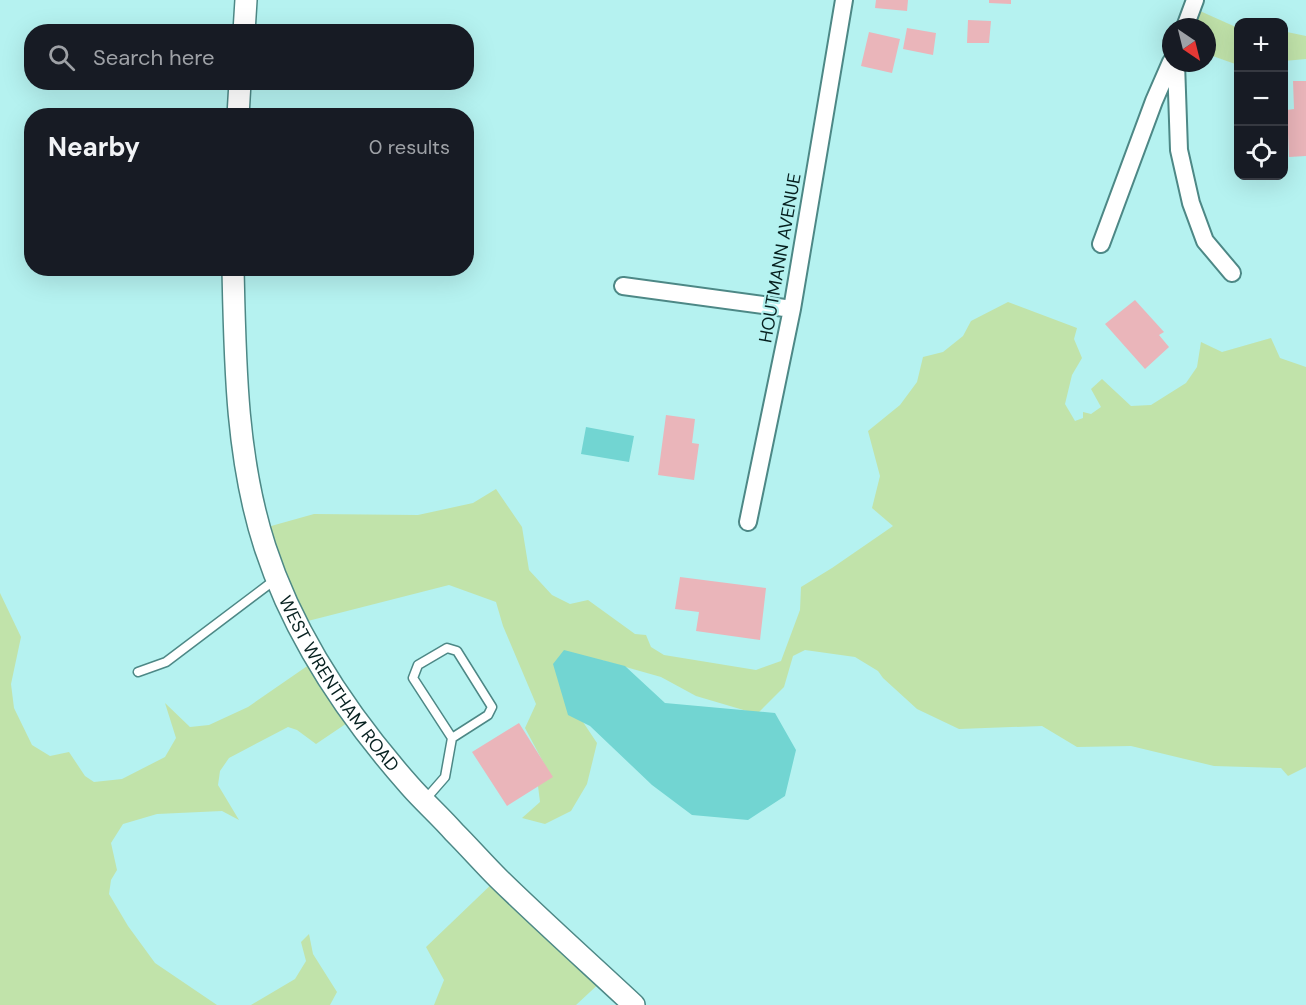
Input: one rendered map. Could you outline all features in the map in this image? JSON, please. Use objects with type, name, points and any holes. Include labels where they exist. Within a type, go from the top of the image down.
[{"type":"street","points":[[244,24],[246,0]]},
{"type":"street","name":"HOUTMANN AVENUE","points":[[748,522],[792,309],[844,0]]},
{"type":"street","points":[[1188,18],[1195,0]]},
{"type":"street","points":[[1101,244],[1167,72]]},
{"type":"street","points":[[1176,72],[1179,150],[1191,203],[1204,241],[1232,273]]},
{"type":"street","points":[[238,108],[240,90]]},
{"type":"street","name":"WEST WRENTHAM ROAD","points":[[233,276],[235,366],[240,430],[250,488],[264,545],[284,600],[338,696],[410,786],[496,877],[634,1005]]},
{"type":"street","points":[[622,286],[792,309]]},
{"type":"lane","points":[[138,672],[166,662],[276,578]]},
{"type":"lane","points":[[424,801],[445,777],[452,738],[413,678],[418,665],[447,648],[457,651],[492,707],[488,715],[452,738]]},
{"type":"green space","points":[[1191,7],[1216,18],[1184,18]]},
{"type":"green space","points":[[1216,18],[1234,26],[1234,64],[1216,57]]},
{"type":"green space","points":[[1288,32],[1306,36],[1306,59],[1288,61]]},
{"type":"green space","points":[[1008,302],[1077,328],[1074,339],[1082,358],[1072,375],[1065,404],[1075,421],[1083,418],[1083,412],[1091,414],[1101,407],[1091,389],[1102,379],[1131,406],[1151,405],[1186,383],[1197,367],[1201,342],[1222,352],[1271,338],[1280,358],[1306,367],[1306,767],[1288,776],[1281,768],[1214,766],[1131,746],[1077,747],[1042,726],[959,729],[917,709],[878,671],[855,657],[805,650],[793,656],[784,687],[757,714],[696,696],[661,677],[601,660],[567,698],[597,743],[587,784],[571,811],[545,824],[522,818],[540,802],[538,786],[549,773],[525,728],[536,704],[503,626],[496,602],[449,585],[300,623],[264,528],[314,514],[418,515],[473,503],[496,489],[522,527],[529,570],[552,595],[570,604],[588,600],[635,634],[646,635],[651,647],[664,655],[756,670],[781,661],[800,610],[801,587],[893,526],[872,508],[880,476],[868,431],[900,405],[917,382],[923,357],[943,352],[963,336],[971,321]]},
{"type":"green space","points":[[0,593],[21,637],[11,684],[14,708],[32,745],[50,756],[69,752],[85,776],[94,782],[122,779],[165,757],[176,738],[165,703],[190,727],[209,725],[248,707],[316,660],[356,717],[316,744],[297,730],[288,727],[229,758],[220,771],[218,785],[239,820],[222,811],[157,814],[123,824],[111,843],[117,870],[111,880],[109,894],[128,926],[155,963],[217,1005],[0,1005]]},
{"type":"green space","points":[[497,879],[604,979],[576,1005],[434,1005],[444,980],[426,947]]},
{"type":"green space","points":[[309,934],[313,954],[337,992],[330,1005],[251,1005],[295,979],[306,961],[301,942]]},
{"type":"water","points":[[586,427],[634,436],[629,462],[581,454]]},
{"type":"water","points":[[564,650],[625,666],[665,703],[775,713],[796,750],[785,796],[748,820],[692,815],[652,785],[590,726],[568,715],[553,664]]},
{"type":"building","points":[[876,0],[908,0],[907,11],[875,8]]},
{"type":"building","points":[[989,0],[1011,0],[1011,4],[989,3]]},
{"type":"building","points":[[968,20],[991,21],[989,43],[967,43]]},
{"type":"building","points":[[907,28],[936,33],[933,55],[903,49]]},
{"type":"building","points":[[869,32],[900,39],[892,73],[861,66]]},
{"type":"building","points":[[1293,81],[1306,81],[1306,156],[1289,157],[1288,110],[1294,109]]},
{"type":"building","points":[[1135,300],[1164,332],[1159,335],[1169,347],[1145,369],[1105,324]]},
{"type":"building","points":[[666,415],[695,419],[692,443],[699,444],[694,480],[658,475]]},
{"type":"building","points":[[680,577],[766,588],[760,640],[696,631],[699,612],[675,609]]},
{"type":"building","points":[[519,723],[553,777],[507,806],[472,752]]}]
